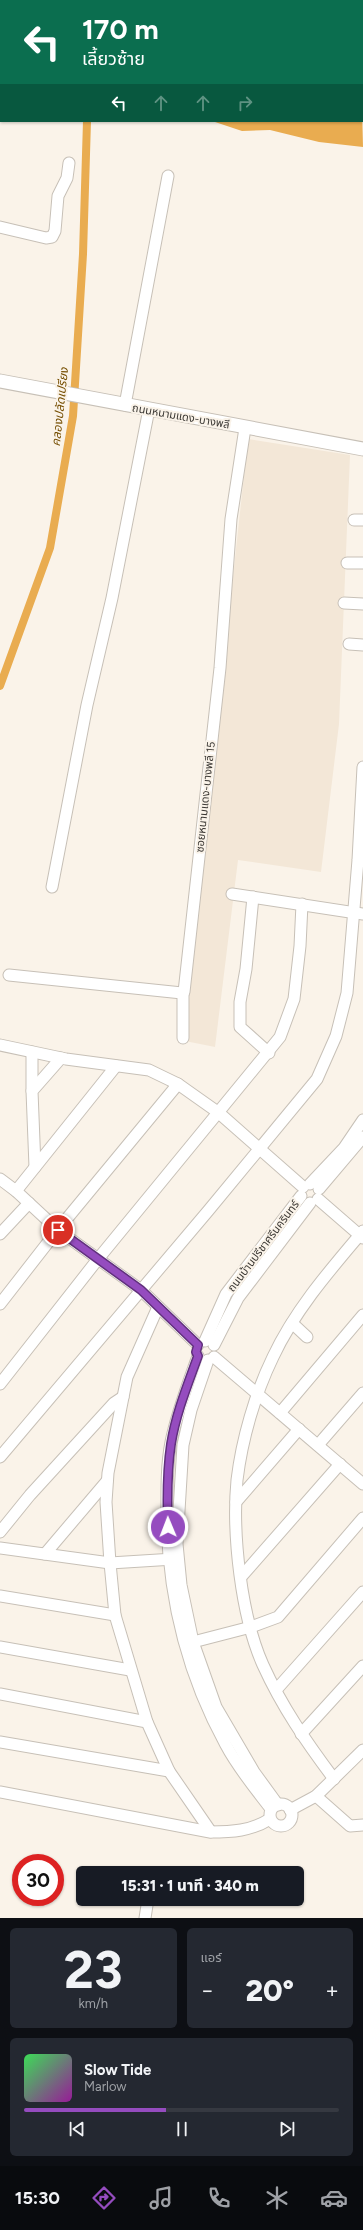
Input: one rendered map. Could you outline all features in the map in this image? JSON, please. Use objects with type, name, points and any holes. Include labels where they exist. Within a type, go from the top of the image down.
[{"type":"main road","name":"ถนนหนามแดง-บางพลี","points":[[0,381],[363,449]]},
{"type":"street","points":[[0,227],[46,238],[52,237],[55,231],[58,196],[67,178],[69,163]]},
{"type":"street","points":[[125,405],[168,176]]},
{"type":"street","points":[[52,887],[87,705],[112,598],[149,409]]},
{"type":"street","name":"ซอยหนามแดง-บางพลี 15","points":[[183,1038],[183,993],[220,668],[231,520],[245,428]]},
{"type":"street","points":[[347,563],[363,563]]},
{"type":"street","points":[[344,603],[363,604]]},
{"type":"street","points":[[349,644],[363,645]]},
{"type":"street","points":[[0,1457],[316,1079],[336,1036],[347,993],[358,914],[363,767]]},
{"type":"street","points":[[232,894],[358,914]]},
{"type":"street","points":[[253,897],[246,969],[240,1002],[240,1027],[269,1053]]},
{"type":"street","points":[[0,1384],[98,1259],[269,1053],[280,1037],[294,999],[300,946],[302,904]]},
{"type":"street","points":[[9,975],[183,993]]},
{"type":"street","points":[[0,1045],[61,1058],[149,1070],[178,1084],[219,1113],[310,1193],[362,1234],[313,1292],[273,1357],[258,1394],[248,1427],[237,1479],[236,1502],[241,1577],[244,1602],[251,1627],[263,1664],[276,1690],[301,1734],[334,1779]]},
{"type":"street","points":[[32,1052],[35,1167]]},
{"type":"street","points":[[32,1091],[61,1058]]},
{"type":"street","points":[[16,1191],[116,1066]]},
{"type":"street","points":[[0,1304],[58,1230],[178,1084]]},
{"type":"street","name":"ถนนบ้านปรีชาศรีนครินทร์","points":[[273,1811],[254,1772],[216,1707],[193,1642],[173,1559],[167,1501],[171,1444],[181,1402],[206,1350],[226,1294],[310,1193],[363,1120]]},
{"type":"street","name":"ถนนบ้านปรีชาศรีนครินทร์","points":[[310,1193],[363,1137]]},
{"type":"street","points":[[0,1178],[58,1230],[141,1290],[206,1350],[340,1464],[362,1480]]},
{"type":"street","points":[[0,1234],[29,1203]]},
{"type":"street","points":[[158,1307],[127,1377],[107,1481],[106,1502],[115,1615],[130,1670],[147,1722],[169,1771],[211,1832]]},
{"type":"street","points":[[280,1413],[363,1315]]},
{"type":"street","points":[[292,1324],[307,1337]]},
{"type":"street","points":[[318,1445],[363,1393]]},
{"type":"street","points":[[0,1532],[30,1495],[114,1403],[123,1397]]},
{"type":"street","points":[[236,1502],[299,1429]]},
{"type":"street","points":[[241,1577],[340,1464]]},
{"type":"street","points":[[45,1554],[107,1481]]},
{"type":"street","points":[[193,1642],[251,1627],[278,1617],[363,1518]]},
{"type":"street","points":[[0,1548],[110,1563],[173,1559]]},
{"type":"street","name":"ถนนบ้านปรีชาศรีนครินทร์","points":[[173,1559],[172,1586],[184,1642],[208,1710],[226,1746],[244,1774],[273,1811]]},
{"type":"street","points":[[276,1690],[363,1592]]},
{"type":"street","points":[[0,1596],[115,1615]]},
{"type":"street","points":[[0,1647],[130,1670]]},
{"type":"street","points":[[301,1734],[363,1666]]},
{"type":"street","points":[[0,1694],[147,1722]]},
{"type":"street","points":[[0,1742],[169,1771]]},
{"type":"street","points":[[0,1792],[211,1832],[228,1833],[259,1826],[273,1811],[278,1826],[285,1826],[292,1817],[290,1810],[316,1796],[363,1750]]},
{"type":"street","points":[[316,1796],[350,1826],[363,1825]]},
{"type":"street","name":"ถนนบ้านปรีชาศรีนครินทร์","points":[[273,1811],[285,1805],[290,1810]]},
{"type":"street","points":[[145,1918],[147,1906]]},
{"type":"shaded area","points":[[215,122],[362,122],[363,147],[319,142],[270,130],[242,131]]},
{"type":"shaded area","points":[[248,439],[350,455],[339,724],[321,872],[238,860],[215,1047],[185,1041],[202,861]]},
{"type":"waterway","name":"คลองปลัดเปรียง","points":[[0,686],[50,548],[73,416],[83,254],[87,122]]},
{"type":"route","points":[[58,1230],[141,1290],[198,1345],[196,1352],[198,1356],[181,1402],[171,1444],[167,1501],[168,1527]]}]
